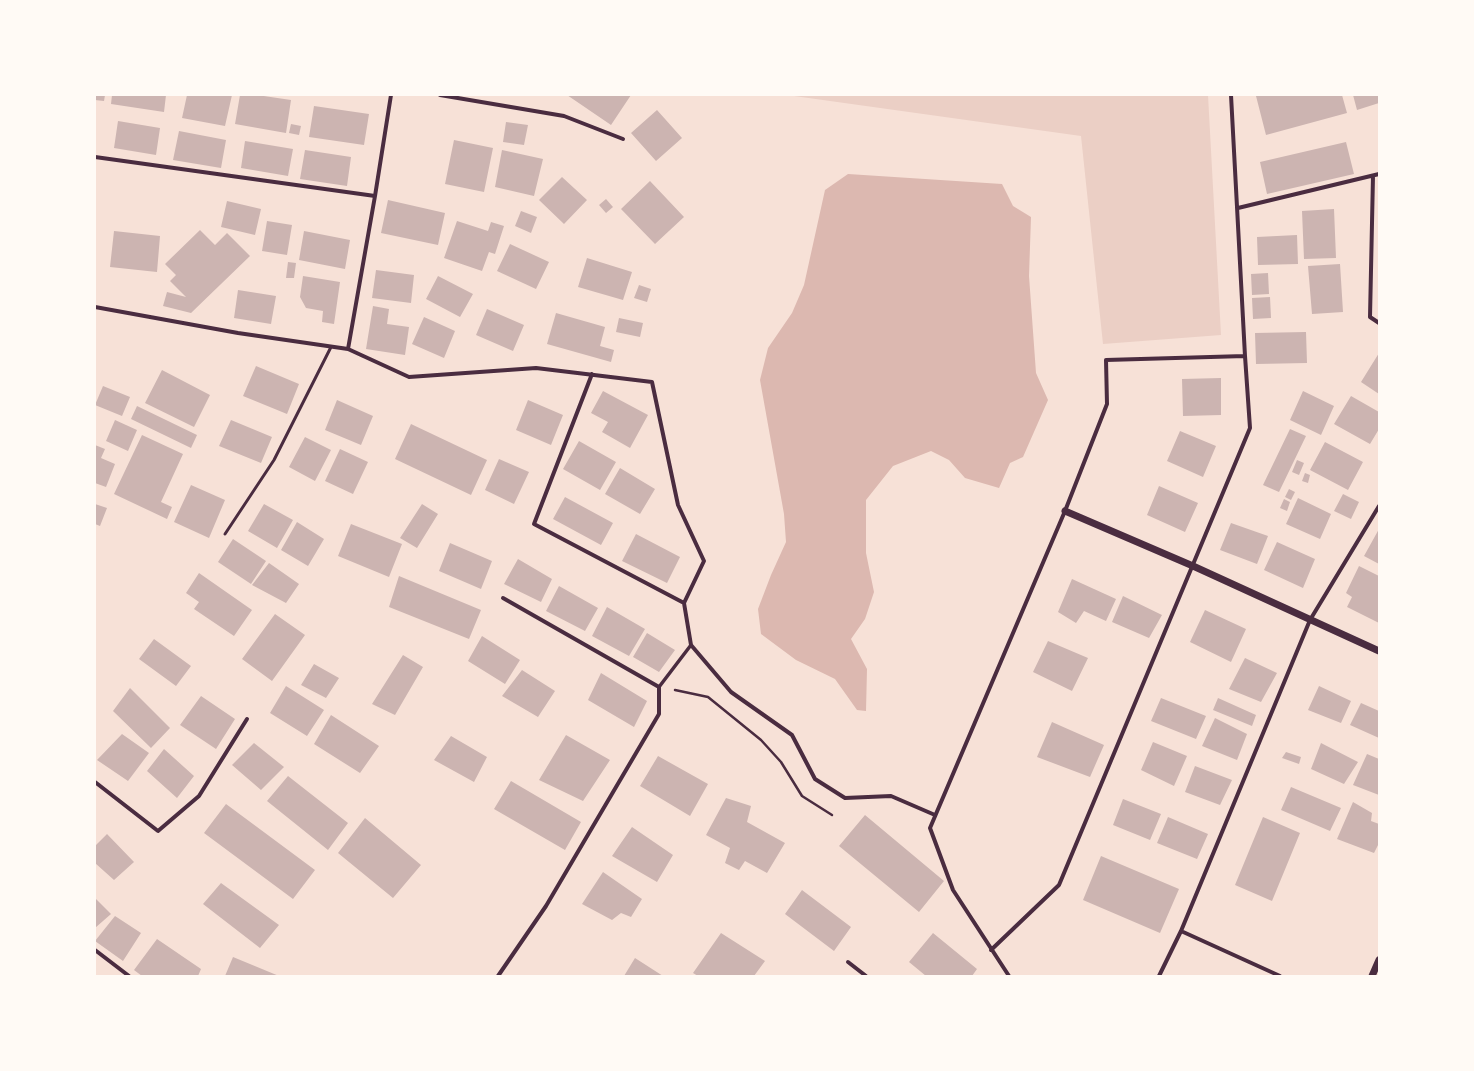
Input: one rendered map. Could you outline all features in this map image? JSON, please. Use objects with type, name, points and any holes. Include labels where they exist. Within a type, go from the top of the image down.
[{"type":"street","points":[[348,349],[391,95]]},
{"type":"street","points":[[440,95],[564,116],[623,139]]},
{"type":"street","points":[[991,950],[1059,885],[1250,428],[1231,95]]},
{"type":"street","points":[[95,157],[375,196]]},
{"type":"street","points":[[1238,208],[1379,174]]},
{"type":"street","points":[[1373,176],[1370,317],[1379,323]]},
{"type":"street","points":[[95,307],[238,333],[348,349],[409,377],[536,368],[652,382],[678,505],[704,561],[684,603],[691,645],[731,692],[792,735],[816,779],[845,798],[891,796],[935,815]]},
{"type":"street","points":[[1009,976],[953,890],[930,828],[1065,511],[1107,404],[1106,360],[1245,356]]},
{"type":"street","points":[[592,374],[534,524],[684,603]]},
{"type":"street","points":[[1160,976],[1181,931],[1310,620],[1379,506]]},
{"type":"street","points":[[1065,511],[1193,566],[1379,651]]},
{"type":"street","points":[[503,598],[659,687]]},
{"type":"street","points":[[498,976],[546,906],[658,714],[659,687],[691,645]]},
{"type":"street","points":[[95,782],[158,831],[199,796],[247,719]]},
{"type":"street","points":[[1181,931],[1280,976]]},
{"type":"street","points":[[95,950],[129,976]]},
{"type":"street","points":[[1372,976],[1379,960]]},
{"type":"street","points":[[848,962],[866,976]]},
{"type":"lane","points":[[225,534],[274,460],[331,347]]},
{"type":"path","points":[[659,687],[708,697],[761,740],[781,762],[802,796],[832,815]]},
{"type":"shaded area","points":[[787,95],[1208,95],[1221,335],[1103,344],[1081,136]]},
{"type":"shaded area","points":[[848,174],[1002,184],[1013,206],[1031,217],[1029,276],[1036,373],[1048,400],[1023,457],[1010,463],[999,488],[965,478],[949,460],[931,451],[893,466],[866,500],[866,553],[874,592],[865,619],[851,639],[867,669],[866,711],[857,710],[835,679],[796,660],[761,634],[758,609],[786,542],[784,514],[760,380],[768,348],[792,313],[804,285],[825,190]]},
{"type":"building","points":[[95,95],[105,95],[104,101],[95,100]]},
{"type":"building","points":[[112,95],[166,95],[164,112],[111,104]]},
{"type":"building","points":[[187,95],[232,95],[225,126],[182,118]]},
{"type":"building","points":[[240,95],[257,95],[291,100],[286,133],[235,124]]},
{"type":"building","points":[[567,95],[631,95],[611,125]]},
{"type":"building","points":[[1342,95],[1347,113],[1266,135],[1256,96]]},
{"type":"building","points":[[1353,95],[1379,95],[1379,103],[1357,110]]},
{"type":"building","points":[[314,106],[369,114],[364,145],[309,137]]},
{"type":"building","points":[[657,110],[682,138],[656,161],[631,133]]},
{"type":"building","points":[[118,121],[160,128],[156,155],[114,148]]},
{"type":"building","points":[[506,122],[528,125],[524,145],[503,142]]},
{"type":"building","points":[[291,124],[301,126],[299,135],[289,133]]},
{"type":"building","points":[[179,131],[226,140],[221,168],[173,160]]},
{"type":"building","points":[[454,140],[493,148],[484,192],[445,184]]},
{"type":"building","points":[[245,141],[293,149],[288,176],[241,168]]},
{"type":"building","points":[[1346,142],[1354,174],[1267,194],[1260,162]]},
{"type":"building","points":[[305,150],[351,157],[347,186],[300,179]]},
{"type":"building","points":[[502,150],[543,159],[534,196],[495,187]]},
{"type":"building","points":[[562,177],[587,200],[564,224],[539,200]]},
{"type":"building","points":[[650,181],[684,217],[655,244],[621,209]]},
{"type":"building","points":[[606,199],[613,207],[606,213],[599,205]]},
{"type":"building","points":[[388,200],[445,213],[438,245],[381,233]]},
{"type":"building","points":[[227,201],[261,209],[255,235],[221,227]]},
{"type":"building","points":[[1334,209],[1336,258],[1304,259],[1302,211]]},
{"type":"building","points":[[521,211],[537,217],[531,233],[515,226]]},
{"type":"building","points":[[267,221],[292,225],[287,255],[262,251]]},
{"type":"building","points":[[457,221],[488,231],[491,222],[504,226],[495,254],[489,252],[482,271],[444,258]]},
{"type":"building","points":[[200,230],[215,245],[227,233],[250,256],[191,313],[163,306],[167,292],[186,297],[170,281],[176,275],[165,264]]},
{"type":"building","points":[[114,231],[160,236],[157,272],[110,267]]},
{"type":"building","points":[[304,231],[350,240],[345,269],[299,260]]},
{"type":"building","points":[[1297,235],[1298,264],[1258,265],[1257,237]]},
{"type":"building","points":[[510,244],[549,262],[536,289],[497,271]]},
{"type":"building","points":[[587,258],[632,272],[623,300],[578,287]]},
{"type":"building","points":[[288,262],[296,263],[294,278],[286,278]]},
{"type":"building","points":[[1340,264],[1343,312],[1312,314],[1308,266]]},
{"type":"building","points":[[376,270],[414,275],[411,303],[372,298]]},
{"type":"building","points":[[1268,273],[1269,294],[1252,295],[1251,274]]},
{"type":"building","points":[[303,276],[340,282],[334,324],[322,322],[323,311],[306,308],[300,297]]},
{"type":"building","points":[[438,276],[473,294],[460,317],[426,299]]},
{"type":"building","points":[[639,285],[651,289],[647,302],[634,298]]},
{"type":"building","points":[[238,290],[276,296],[271,324],[234,318]]},
{"type":"building","points":[[1270,297],[1271,318],[1253,319],[1252,298]]},
{"type":"building","points":[[373,306],[389,309],[387,324],[409,327],[405,355],[366,349]]},
{"type":"building","points":[[487,309],[524,325],[513,351],[476,335]]},
{"type":"building","points":[[556,313],[605,327],[600,346],[614,350],[611,362],[547,344]]},
{"type":"building","points":[[424,317],[455,331],[444,358],[412,344]]},
{"type":"building","points":[[619,318],[643,323],[640,337],[616,332]]},
{"type":"building","points":[[1306,332],[1307,363],[1256,364],[1255,333]]},
{"type":"building","points":[[1379,353],[1379,394],[1361,382]]},
{"type":"building","points":[[256,366],[299,384],[287,414],[243,396]]},
{"type":"building","points":[[162,370],[210,395],[194,427],[145,403]]},
{"type":"building","points":[[1221,378],[1221,415],[1183,416],[1182,379]]},
{"type":"building","points":[[103,386],[130,397],[122,416],[95,405]]},
{"type":"building","points":[[603,391],[648,415],[630,448],[602,432],[608,422],[591,413]]},
{"type":"building","points":[[1303,391],[1334,406],[1321,435],[1290,420]]},
{"type":"building","points":[[1351,396],[1379,412],[1379,429],[1370,444],[1334,424]]},
{"type":"building","points":[[337,400],[373,416],[361,445],[325,430]]},
{"type":"building","points":[[528,400],[563,415],[551,445],[516,430]]},
{"type":"building","points":[[137,406],[197,435],[191,448],[131,419]]},
{"type":"building","points":[[115,420],[137,430],[128,451],[106,441]]},
{"type":"building","points":[[231,420],[272,437],[261,463],[219,446]]},
{"type":"building","points":[[411,424],[487,460],[471,495],[395,459]]},
{"type":"building","points":[[1290,429],[1306,436],[1279,492],[1263,485]]},
{"type":"building","points":[[1180,431],[1216,446],[1203,477],[1167,461]]},
{"type":"building","points":[[142,435],[183,454],[161,502],[172,507],[167,519],[114,494]]},
{"type":"building","points":[[305,437],[331,450],[315,481],[289,467]]},
{"type":"building","points":[[579,441],[616,462],[600,490],[563,469]]},
{"type":"building","points":[[1325,442],[1363,462],[1348,490],[1310,470]]},
{"type":"building","points":[[95,445],[105,449],[101,458],[115,464],[106,487],[95,483]]},
{"type":"building","points":[[340,449],[368,462],[353,494],[325,481]]},
{"type":"building","points":[[499,459],[529,472],[514,504],[485,490]]},
{"type":"building","points":[[1297,460],[1304,463],[1299,475],[1292,472]]},
{"type":"building","points":[[620,468],[655,489],[640,514],[605,494]]},
{"type":"building","points":[[1305,473],[1310,475],[1308,483],[1302,481]]},
{"type":"building","points":[[191,485],[225,500],[209,538],[174,522]]},
{"type":"building","points":[[1159,486],[1198,503],[1185,532],[1147,515]]},
{"type":"building","points":[[1289,489],[1295,492],[1291,500],[1285,497]]},
{"type":"building","points":[[1343,494],[1359,502],[1351,519],[1334,511]]},
{"type":"building","points":[[565,497],[613,523],[601,545],[553,519]]},
{"type":"building","points":[[1298,498],[1331,514],[1320,539],[1286,524]]},
{"type":"building","points":[[1284,499],[1290,502],[1287,511],[1280,508]]},
{"type":"building","points":[[95,504],[107,508],[100,526],[95,524]]},
{"type":"building","points":[[264,504],[293,520],[277,548],[248,531]]},
{"type":"building","points":[[422,504],[438,514],[417,548],[400,538]]},
{"type":"building","points":[[297,522],[324,539],[308,566],[281,550]]},
{"type":"building","points":[[1231,523],[1268,536],[1257,564],[1220,550]]},
{"type":"building","points":[[351,524],[402,544],[389,577],[338,556]]},
{"type":"building","points":[[1379,529],[1379,564],[1364,556]]},
{"type":"building","points":[[636,534],[680,557],[667,583],[622,561]]},
{"type":"building","points":[[233,539],[266,561],[251,584],[218,562]]},
{"type":"building","points":[[1277,542],[1315,559],[1303,588],[1264,570]]},
{"type":"building","points":[[450,543],[492,561],[481,589],[439,571]]},
{"type":"building","points":[[518,559],[552,579],[541,602],[504,584]]},
{"type":"building","points":[[269,563],[299,584],[286,603],[252,585]]},
{"type":"building","points":[[1359,566],[1379,576],[1379,623],[1347,607],[1352,597],[1346,593]]},
{"type":"building","points":[[199,573],[252,610],[234,636],[194,609],[199,602],[186,593]]},
{"type":"building","points":[[399,576],[481,610],[469,639],[389,607]]},
{"type":"building","points":[[1072,579],[1116,599],[1106,621],[1084,611],[1076,623],[1058,612]]},
{"type":"building","points":[[559,586],[598,608],[585,631],[546,611]]},
{"type":"building","points":[[1123,596],[1162,615],[1149,638],[1112,622]]},
{"type":"building","points":[[607,607],[645,629],[629,656],[592,636]]},
{"type":"building","points":[[1205,610],[1246,629],[1231,662],[1190,642]]},
{"type":"building","points":[[275,614],[305,635],[272,681],[242,659]]},
{"type":"building","points":[[647,633],[675,650],[659,672],[633,657]]},
{"type":"building","points":[[482,636],[520,660],[505,684],[468,661]]},
{"type":"building","points":[[154,639],[191,666],[176,686],[139,659]]},
{"type":"building","points":[[1048,641],[1088,658],[1072,691],[1033,672]]},
{"type":"building","points":[[403,655],[423,667],[395,715],[372,704]]},
{"type":"building","points":[[1245,658],[1277,673],[1261,702],[1229,689]]},
{"type":"building","points":[[314,664],[339,678],[326,698],[301,685]]},
{"type":"building","points":[[522,670],[555,691],[538,717],[502,696]]},
{"type":"building","points":[[601,673],[647,701],[634,727],[588,700]]},
{"type":"building","points":[[286,686],[324,710],[307,736],[270,713]]},
{"type":"building","points":[[1319,686],[1351,701],[1341,723],[1308,710]]},
{"type":"building","points":[[130,688],[170,728],[151,748],[113,711]]},
{"type":"building","points":[[201,696],[235,719],[216,749],[180,725]]},
{"type":"building","points":[[1161,698],[1206,716],[1196,739],[1151,721]]},
{"type":"building","points":[[1218,698],[1256,715],[1252,726],[1213,710]]},
{"type":"building","points":[[1361,703],[1379,711],[1379,738],[1350,725]]},
{"type":"building","points":[[331,715],[379,746],[360,773],[314,744]]},
{"type":"building","points":[[1215,718],[1247,734],[1237,760],[1202,746]]},
{"type":"building","points":[[1052,722],[1104,745],[1090,777],[1037,757]]},
{"type":"building","points":[[122,734],[149,753],[128,781],[97,760]]},
{"type":"building","points":[[566,735],[610,760],[583,801],[539,780]]},
{"type":"building","points":[[451,736],[487,757],[474,782],[434,760]]},
{"type":"building","points":[[1153,742],[1187,756],[1174,786],[1141,770]]},
{"type":"building","points":[[254,743],[284,767],[261,790],[232,765]]},
{"type":"building","points":[[1321,743],[1358,762],[1344,784],[1311,769]]},
{"type":"building","points":[[164,749],[194,776],[177,798],[147,771]]},
{"type":"building","points":[[1286,752],[1301,757],[1299,764],[1282,758]]},
{"type":"building","points":[[1367,754],[1379,759],[1379,795],[1353,785]]},
{"type":"building","points":[[658,756],[708,784],[690,816],[640,786]]},
{"type":"building","points":[[1195,766],[1232,780],[1220,805],[1185,792]]},
{"type":"building","points":[[288,776],[348,823],[328,850],[267,801]]},
{"type":"building","points":[[511,781],[581,822],[565,850],[494,809]]},
{"type":"building","points":[[1291,787],[1341,808],[1330,831],[1281,810]]},
{"type":"building","points":[[726,798],[751,806],[747,822],[785,843],[767,873],[745,861],[739,870],[725,863],[730,848],[706,835]]},
{"type":"building","points":[[1123,799],[1161,814],[1150,840],[1113,825]]},
{"type":"building","points":[[1353,802],[1372,813],[1371,821],[1379,824],[1379,843],[1374,853],[1337,839]]},
{"type":"building","points":[[226,804],[315,870],[293,899],[204,833]]},
{"type":"building","points":[[865,815],[944,881],[919,912],[839,846]]},
{"type":"building","points":[[1168,817],[1208,834],[1197,859],[1157,843]]},
{"type":"building","points":[[1263,817],[1300,833],[1272,901],[1235,885]]},
{"type":"building","points":[[365,818],[421,865],[393,898],[338,853]]},
{"type":"building","points":[[632,827],[673,855],[657,882],[612,856]]},
{"type":"building","points":[[107,834],[134,862],[114,880],[95,863],[95,846]]},
{"type":"building","points":[[1101,856],[1179,889],[1160,933],[1083,900]]},
{"type":"building","points":[[603,872],[642,899],[631,917],[621,913],[612,920],[582,904]]},
{"type":"building","points":[[221,883],[279,925],[260,948],[203,904]]},
{"type":"building","points":[[802,890],[851,927],[834,951],[785,914]]},
{"type":"building","points":[[95,898],[111,914],[95,928]]},
{"type":"building","points":[[115,916],[141,933],[123,961],[95,941]]},
{"type":"building","points":[[721,933],[765,961],[754,976],[698,976],[693,973]]},
{"type":"building","points":[[933,933],[977,969],[972,976],[926,976],[909,962]]},
{"type":"building","points":[[157,939],[201,969],[198,976],[142,976],[134,970]]},
{"type":"building","points":[[233,957],[279,976],[225,976]]},
{"type":"building","points":[[635,958],[663,976],[624,976]]}]
